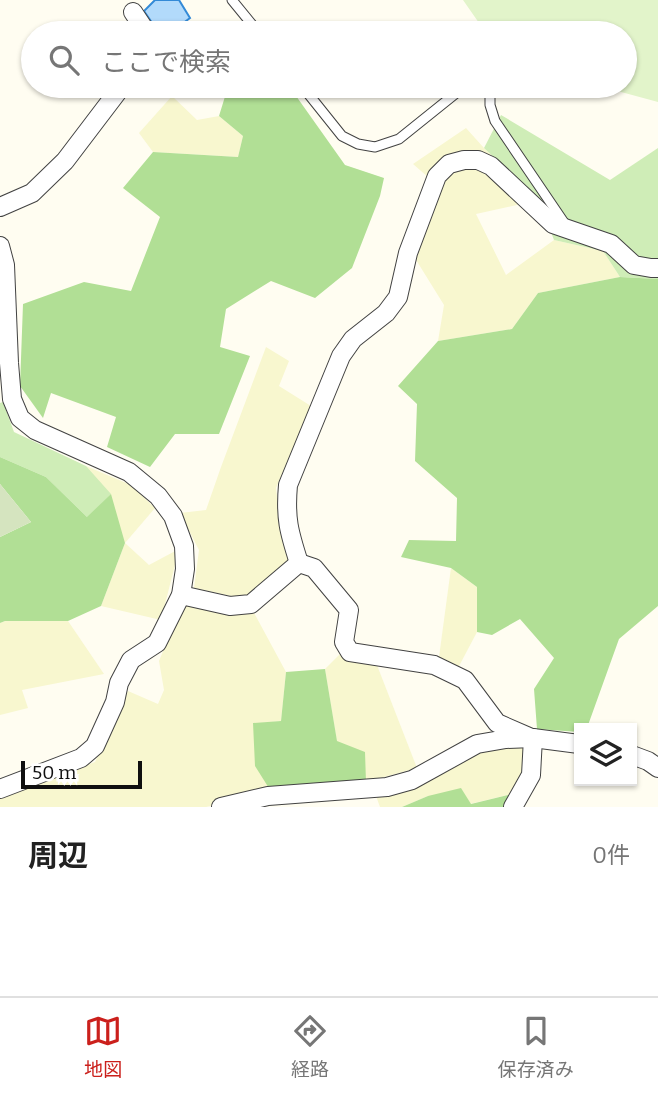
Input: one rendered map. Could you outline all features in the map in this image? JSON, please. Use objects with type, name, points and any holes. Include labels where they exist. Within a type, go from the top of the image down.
[{"type":"street","points":[[0,207],[32,193],[65,161],[113,98]]},
{"type":"street","points":[[299,563],[288,532],[288,485],[341,356],[353,339],[386,313],[398,297],[408,253],[437,176],[449,164],[478,160],[491,166],[553,224],[611,244],[634,265],[658,268]]},
{"type":"street","points":[[0,246],[5,265],[12,399],[20,418],[35,430],[129,472],[158,496],[173,516],[184,546],[185,569],[181,595],[157,643],[131,660],[119,683],[115,702],[95,746],[81,758],[0,789]]},
{"type":"street","points":[[181,595],[230,606],[251,604],[299,563]]},
{"type":"street","points":[[299,563],[314,568],[349,610],[344,642],[349,652],[434,665],[465,680],[497,723],[533,738]]},
{"type":"street","points":[[513,807],[531,775],[533,738]]},
{"type":"street","points":[[221,807],[268,796],[387,787],[412,780],[477,744],[533,738],[574,743]]},
{"type":"street","points":[[637,757],[658,768]]},
{"type":"lane","points":[[232,0],[249,21]]},
{"type":"lane","points":[[312,98],[342,136],[358,144],[376,147],[399,139],[450,98]]},
{"type":"lane","points":[[490,98],[495,121],[568,230]]},
{"type":"green space","points":[[463,0],[658,0],[658,102],[637,96],[637,21],[478,21]]},
{"type":"green space","points":[[170,98],[174,98],[197,120],[219,116],[243,136],[238,157],[153,152],[139,133]]},
{"type":"green space","points":[[225,98],[298,98],[345,165],[384,178],[380,196],[352,268],[315,298],[271,281],[226,309],[220,347],[250,356],[219,434],[175,434],[150,467],[107,447],[116,417],[51,393],[43,418],[20,386],[23,304],[84,282],[131,291],[160,217],[123,188],[153,152],[238,157],[243,136],[219,116]]},
{"type":"green space","points":[[501,115],[610,180],[658,148],[658,279],[620,277],[603,251],[554,240],[539,200],[484,148]]},
{"type":"green space","points":[[466,128],[539,200],[476,214],[506,275],[554,240],[603,251],[620,277],[538,293],[512,329],[438,341],[444,305],[413,255],[436,184],[413,164]]},
{"type":"green space","points":[[620,277],[658,279],[658,606],[619,639],[589,723],[574,723],[574,732],[537,729],[534,689],[554,658],[520,619],[492,635],[477,632],[477,587],[451,568],[401,557],[409,540],[456,541],[457,498],[415,461],[417,404],[398,386],[438,341],[512,329],[538,293]]},
{"type":"green space","points":[[266,347],[289,361],[279,386],[311,406],[276,488],[281,529],[290,562],[246,599],[194,588],[199,550],[180,513],[206,510]]},
{"type":"green space","points":[[3,402],[14,432],[86,466],[111,494],[88,518],[46,477],[0,457],[0,403]]},
{"type":"green space","points":[[0,457],[46,477],[87,517],[111,494],[125,543],[101,606],[68,621],[0,623],[0,537],[31,522],[0,484]]},
{"type":"green space","points":[[86,466],[131,485],[155,508],[125,543]]},
{"type":"green space","points":[[0,484],[31,522],[0,537]]},
{"type":"green space","points":[[125,543],[149,565],[179,549],[161,620],[101,606]]},
{"type":"green space","points":[[451,568],[477,587],[477,632],[458,668],[439,657]]},
{"type":"green space","points":[[182,605],[253,611],[286,672],[281,721],[253,724],[272,793],[206,807],[0,807],[0,797],[95,762],[128,691],[158,704],[164,690],[159,661]]},
{"type":"green space","points":[[68,621],[104,674],[22,690],[28,708],[0,715],[0,623]]},
{"type":"green space","points":[[342,652],[375,660],[417,768],[366,782],[337,742],[325,669]]},
{"type":"green space","points":[[325,669],[337,741],[365,752],[366,782],[272,793],[255,766],[253,723],[281,721],[286,672]]},
{"type":"green space","points":[[523,742],[525,770],[512,794],[470,804],[428,796],[402,807],[380,807],[376,796],[478,748]]},
{"type":"green space","points":[[461,788],[471,804],[512,794],[505,807],[402,807],[428,796]]},
{"type":"water","points":[[155,0],[179,0],[190,18],[186,21],[151,21],[144,11]]}]
